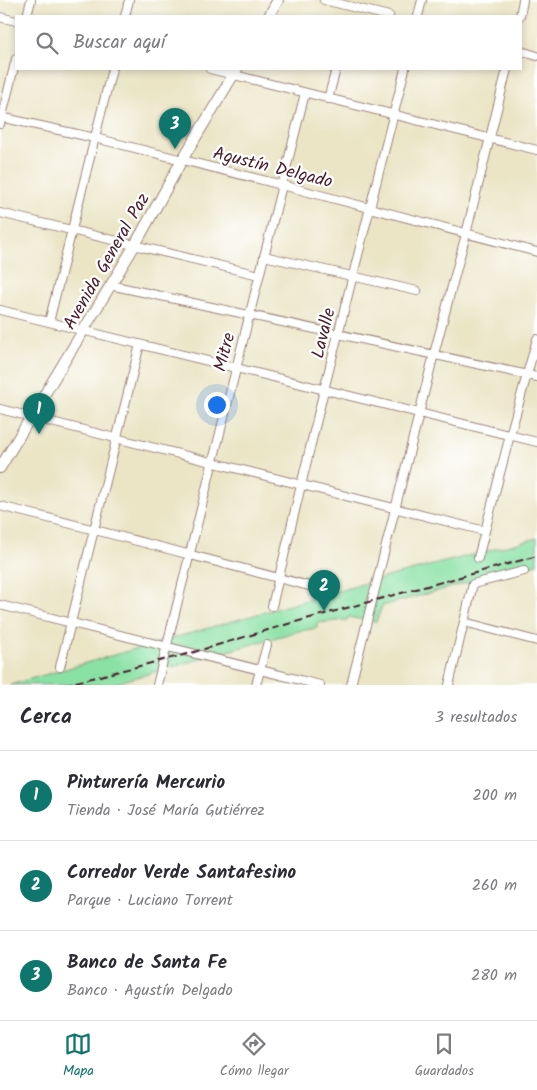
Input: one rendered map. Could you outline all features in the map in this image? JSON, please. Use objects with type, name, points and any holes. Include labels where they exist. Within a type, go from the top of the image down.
[{"type":"main road","points":[[270,15],[278,0]]},
{"type":"main road","name":"Avenida General Paz","points":[[0,468],[84,331],[235,72]]},
{"type":"street","points":[[27,15],[31,0]]},
{"type":"street","points":[[125,15],[129,0]]},
{"type":"street","points":[[324,0],[385,15]]},
{"type":"street","points":[[418,15],[422,0]]},
{"type":"street","points":[[520,15],[523,0]]},
{"type":"street","points":[[349,15],[351,7]]},
{"type":"street","points":[[0,17],[15,21]]},
{"type":"street","points":[[522,52],[537,56]]},
{"type":"street","points":[[1,119],[15,62]]},
{"type":"street","points":[[49,322],[112,70]]},
{"type":"street","points":[[218,70],[235,72],[304,94],[537,150]]},
{"type":"street","points":[[328,99],[336,70]]},
{"type":"street","name":"Lavalle","points":[[272,606],[352,276],[406,70]]},
{"type":"street","points":[[351,685],[508,70]]},
{"type":"street","name":"Mitre","points":[[157,685],[304,94]]},
{"type":"street","name":"Agustín Delgado","points":[[1,119],[95,138],[370,207],[537,252]]},
{"type":"street","points":[[0,213],[259,275]]},
{"type":"street","points":[[264,256],[417,290]]},
{"type":"street","points":[[110,285],[537,377]]},
{"type":"street","points":[[0,310],[537,442]]},
{"type":"street","points":[[478,558],[537,339]]},
{"type":"street","points":[[60,667],[140,344]]},
{"type":"street","points":[[0,409],[485,530]]},
{"type":"street","points":[[0,508],[94,529],[189,556],[329,591]]},
{"type":"street","points":[[449,685],[473,584],[524,571]]},
{"type":"street","points":[[0,605],[320,685]]},
{"type":"street","points":[[464,622],[537,641]]},
{"type":"street","points":[[256,685],[266,645]]},
{"type":"green space","points":[[537,538],[537,564],[382,606],[376,622],[348,617],[347,620],[317,623],[317,628],[295,632],[109,685],[9,685],[387,577]]},
{"type":"railway","points":[[64,685],[191,653],[288,624],[537,556]]},
{"type":"place","name":"Banco de Santa Fe","points":[[175,149]]},
{"type":"place","name":"Pinturería Mercurio","points":[[39,434]]},
{"type":"place","name":"Corredor Verde Santafesino","points":[[324,611]]}]
